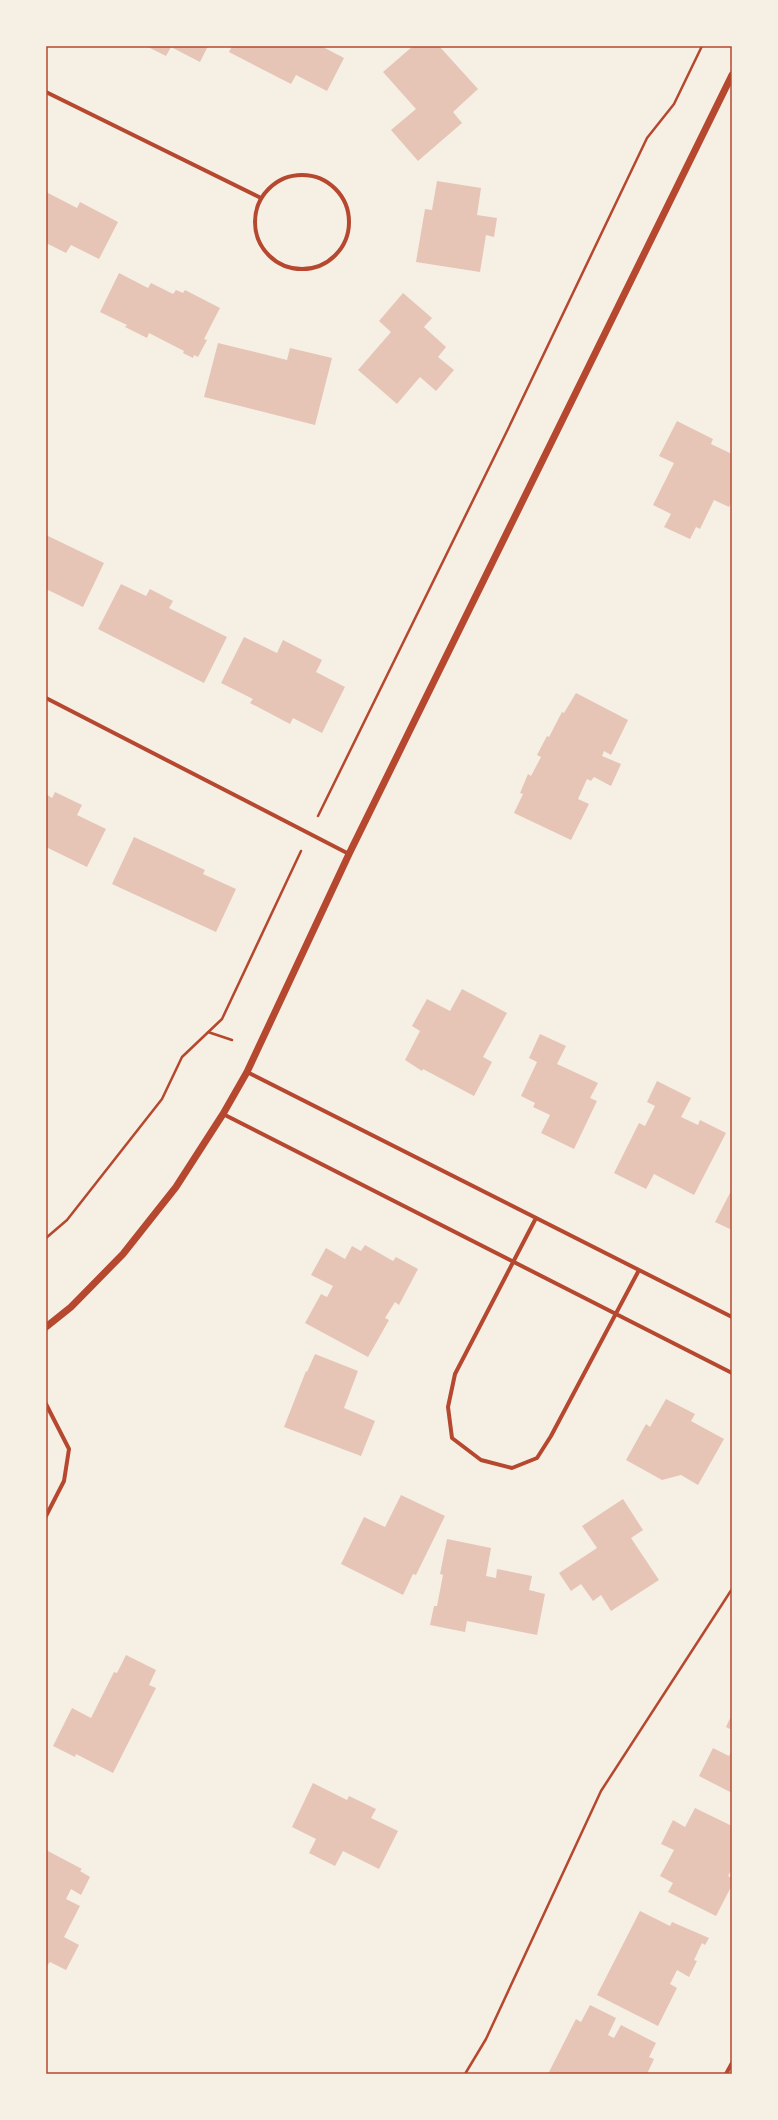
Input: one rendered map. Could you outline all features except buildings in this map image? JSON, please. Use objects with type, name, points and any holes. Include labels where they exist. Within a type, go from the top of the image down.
[{"type":"street","points":[[46,1327],[70,1307],[123,1254],[176,1187],[223,1114],[247,1072],[349,854],[732,76]]},
{"type":"street","points":[[46,92],[261,198]]},
{"type":"street","points":[[302,175],[318,178],[333,187],[343,199],[348,215],[348,231],[343,246],[333,258],[320,266],[306,270],[291,269],[278,263],[266,254],[258,241],[255,227],[256,212],[261,198],[272,186],[286,178],[302,175]]},
{"type":"street","points":[[46,698],[349,854]]},
{"type":"street","points":[[247,1072],[732,1317]]},
{"type":"street","points":[[223,1114],[732,1373]]},
{"type":"street","points":[[536,1218],[456,1374],[448,1407],[452,1438],[481,1460],[512,1468],[537,1458],[551,1436],[639,1270]]},
{"type":"street","points":[[46,1404],[69,1449],[64,1481],[46,1516]]},
{"type":"street","points":[[726,2074],[732,2063]]},
{"type":"path","points":[[46,1238],[67,1220],[162,1099],[182,1057],[222,1019],[309,834],[508,429],[647,138],[674,104],[702,46]]},
{"type":"path","points":[[208,1032],[232,1040]]},
{"type":"path","points":[[465,2074],[486,2039],[601,1791],[732,1589]]}]
